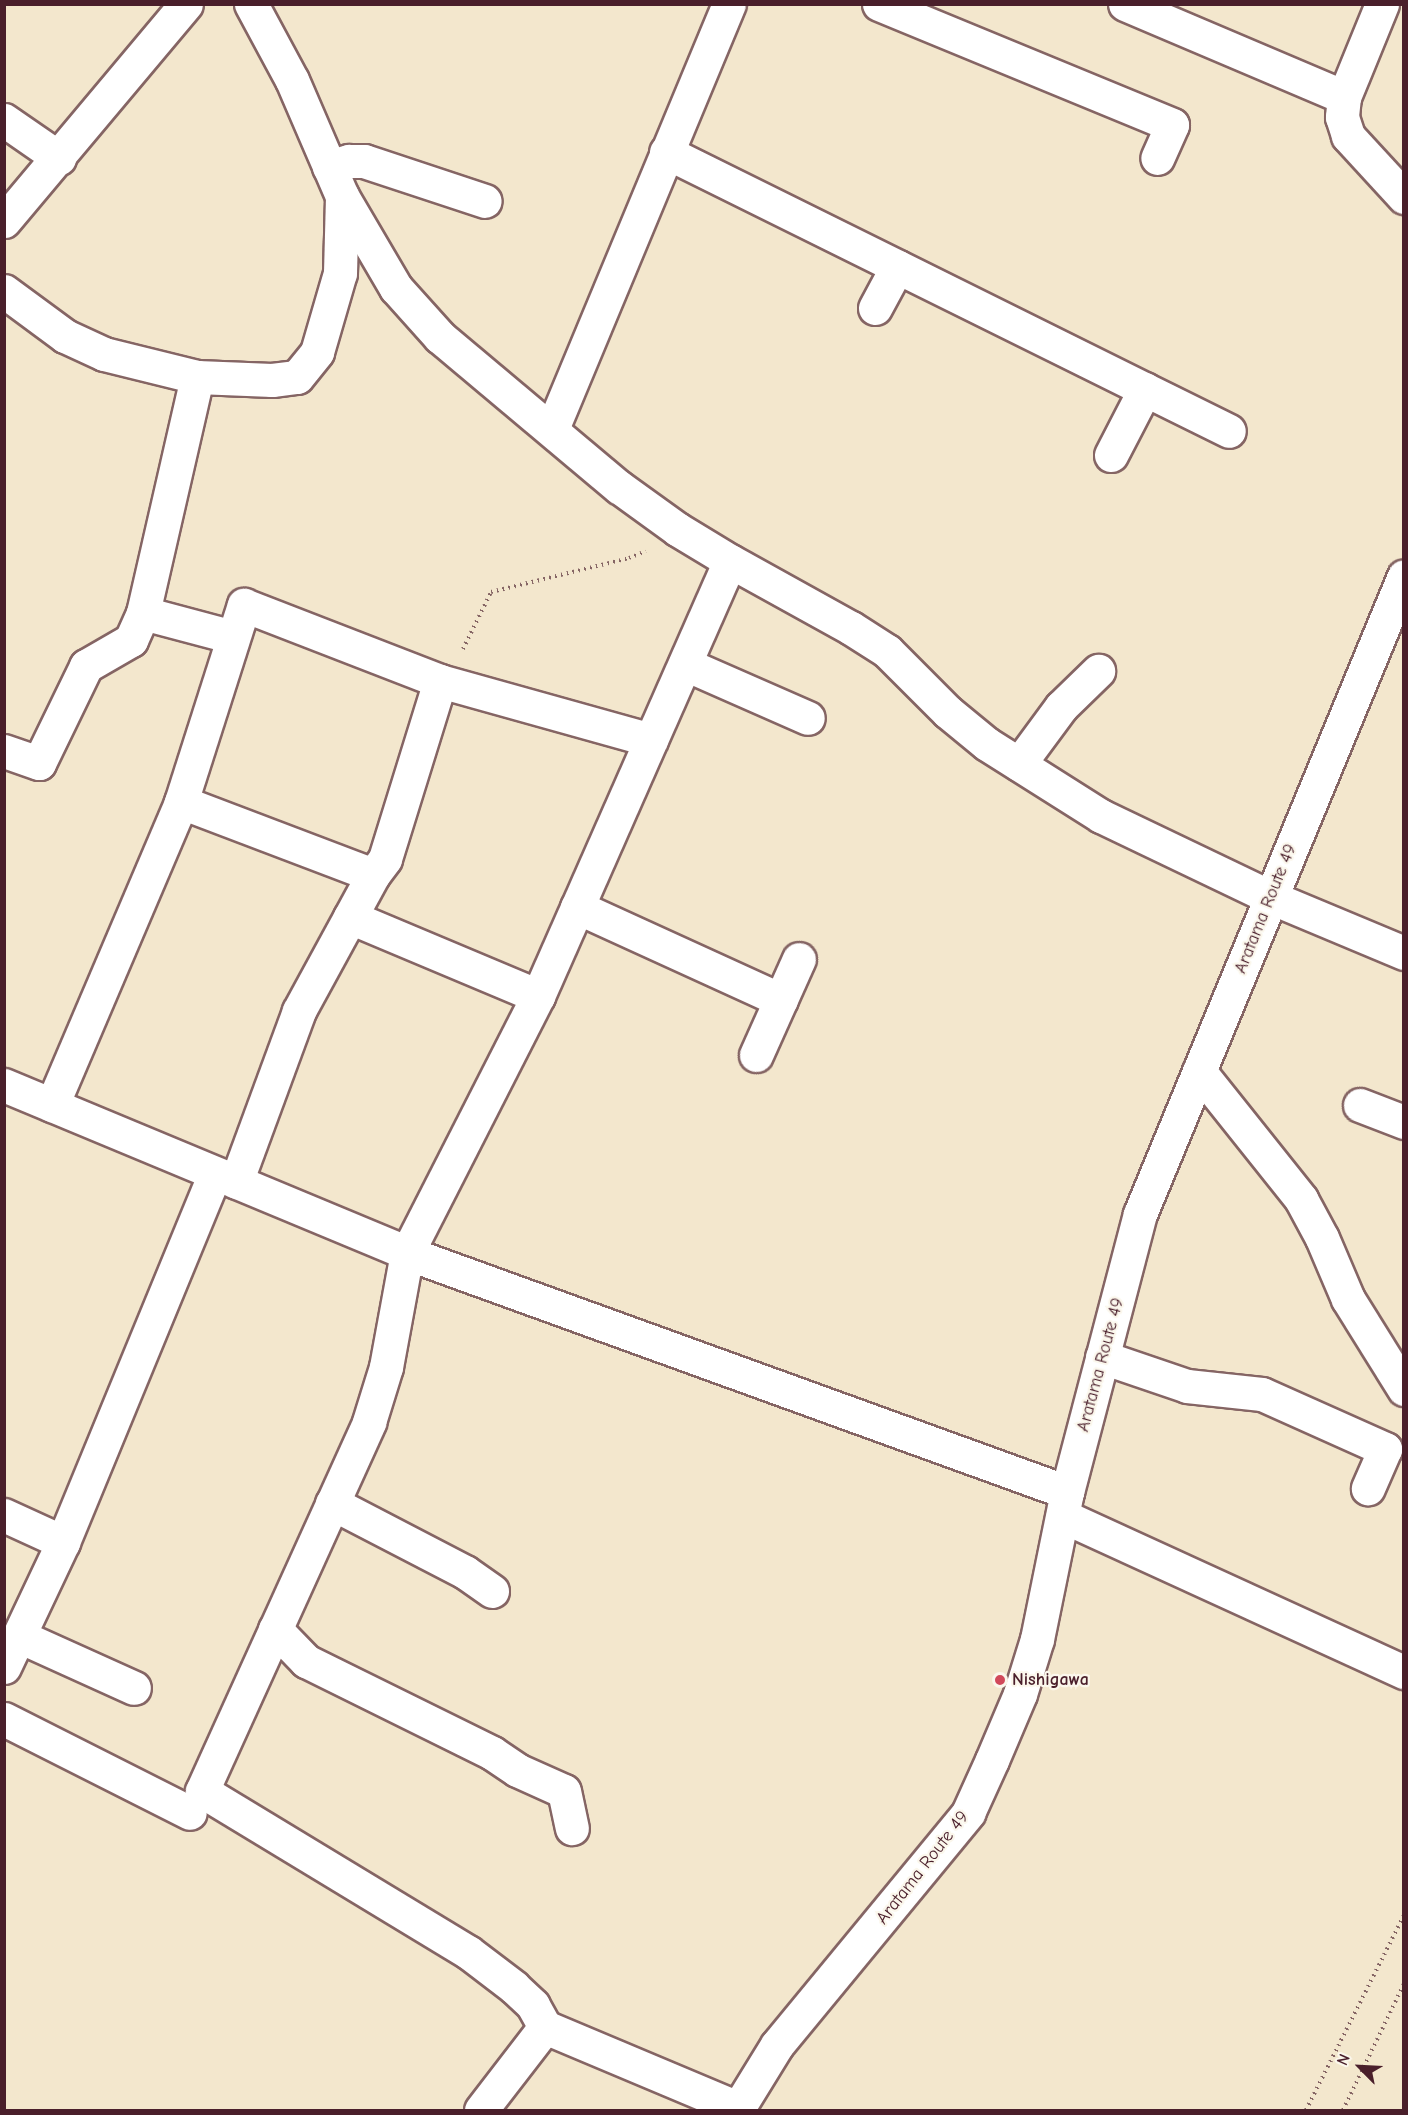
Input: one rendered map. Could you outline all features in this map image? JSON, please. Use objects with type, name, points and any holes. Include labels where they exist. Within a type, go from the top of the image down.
[{"type":"street","points":[[250,4],[292,80],[335,182],[396,288],[440,337],[619,487],[677,529],[851,628],[886,651],[948,712],[987,744],[1101,816],[1270,897],[1404,952]]},
{"type":"street","points":[[552,429],[729,4]]},
{"type":"street","points":[[879,4],[1172,125],[1157,158]]},
{"type":"street","points":[[1125,4],[1344,97]]},
{"type":"street","points":[[1382,4],[1344,97],[1342,117],[1348,136],[1404,197]]},
{"type":"street","points":[[4,221],[59,158],[173,9]]},
{"type":"street","points":[[4,120],[59,158]]},
{"type":"street","points":[[666,153],[1229,431]]},
{"type":"street","points":[[4,291],[65,336],[104,354],[197,377],[272,380],[297,377],[317,352],[340,273],[335,182],[349,161],[364,161],[485,201]]},
{"type":"street","points":[[875,308],[897,267]]},
{"type":"street","points":[[4,751],[39,763],[86,666],[131,640],[143,613],[197,377]]},
{"type":"street","points":[[1111,455],[1145,389]]},
{"type":"street","points":[[730,561],[538,996],[407,1252],[386,1367],[369,1422],[202,1791],[468,1952],[514,1987],[533,2005],[545,2027],[738,2109]]},
{"type":"street","name":"Aratama Route 49","points":[[738,2109],[777,2045],[968,1813],[1020,1694],[1036,1639],[1065,1504],[1140,1214],[1404,576]]},
{"type":"street","points":[[52,1105],[181,802],[244,605],[443,682],[651,740]]},
{"type":"street","points":[[143,613],[233,637]]},
{"type":"street","points":[[685,664],[808,718]]},
{"type":"street","points":[[1019,764],[1062,707],[1098,671]]},
{"type":"street","points":[[4,1667],[63,1542],[299,1011],[372,875],[385,859],[443,682]]},
{"type":"street","points":[[181,802],[372,875]]},
{"type":"street","points":[[577,907],[781,1000]]},
{"type":"street","points":[[350,917],[538,996]]},
{"type":"street","points":[[756,1055],[799,959]]},
{"type":"street","points":[[1198,1071],[1301,1199],[1322,1238],[1348,1299],[1404,1389]]},
{"type":"street","points":[[4,1085],[407,1252],[1065,1504],[1404,1672]]},
{"type":"street","points":[[1360,1105],[1404,1122]]},
{"type":"street","points":[[1102,1357],[1187,1386],[1262,1394],[1385,1449],[1368,1488]]},
{"type":"street","points":[[332,1503],[465,1572],[492,1591]]},
{"type":"street","points":[[4,1515],[63,1542]]},
{"type":"street","points":[[275,1629],[306,1661],[492,1753],[517,1770],[564,1791],[572,1828]]},
{"type":"street","points":[[19,1636],[134,1688]]},
{"type":"street","points":[[4,1719],[190,1813]]},
{"type":"street","points":[[481,2110],[545,2027]]},
{"type":"path","points":[[443,682],[490,592],[629,558],[662,545],[677,529]]},
{"type":"path","points":[[1306,2110],[1404,1915]]},
{"type":"path","points":[[1343,2110],[1404,1984]]},
{"type":"place","name":"Nishigawa","points":[[1000,1680]]}]
